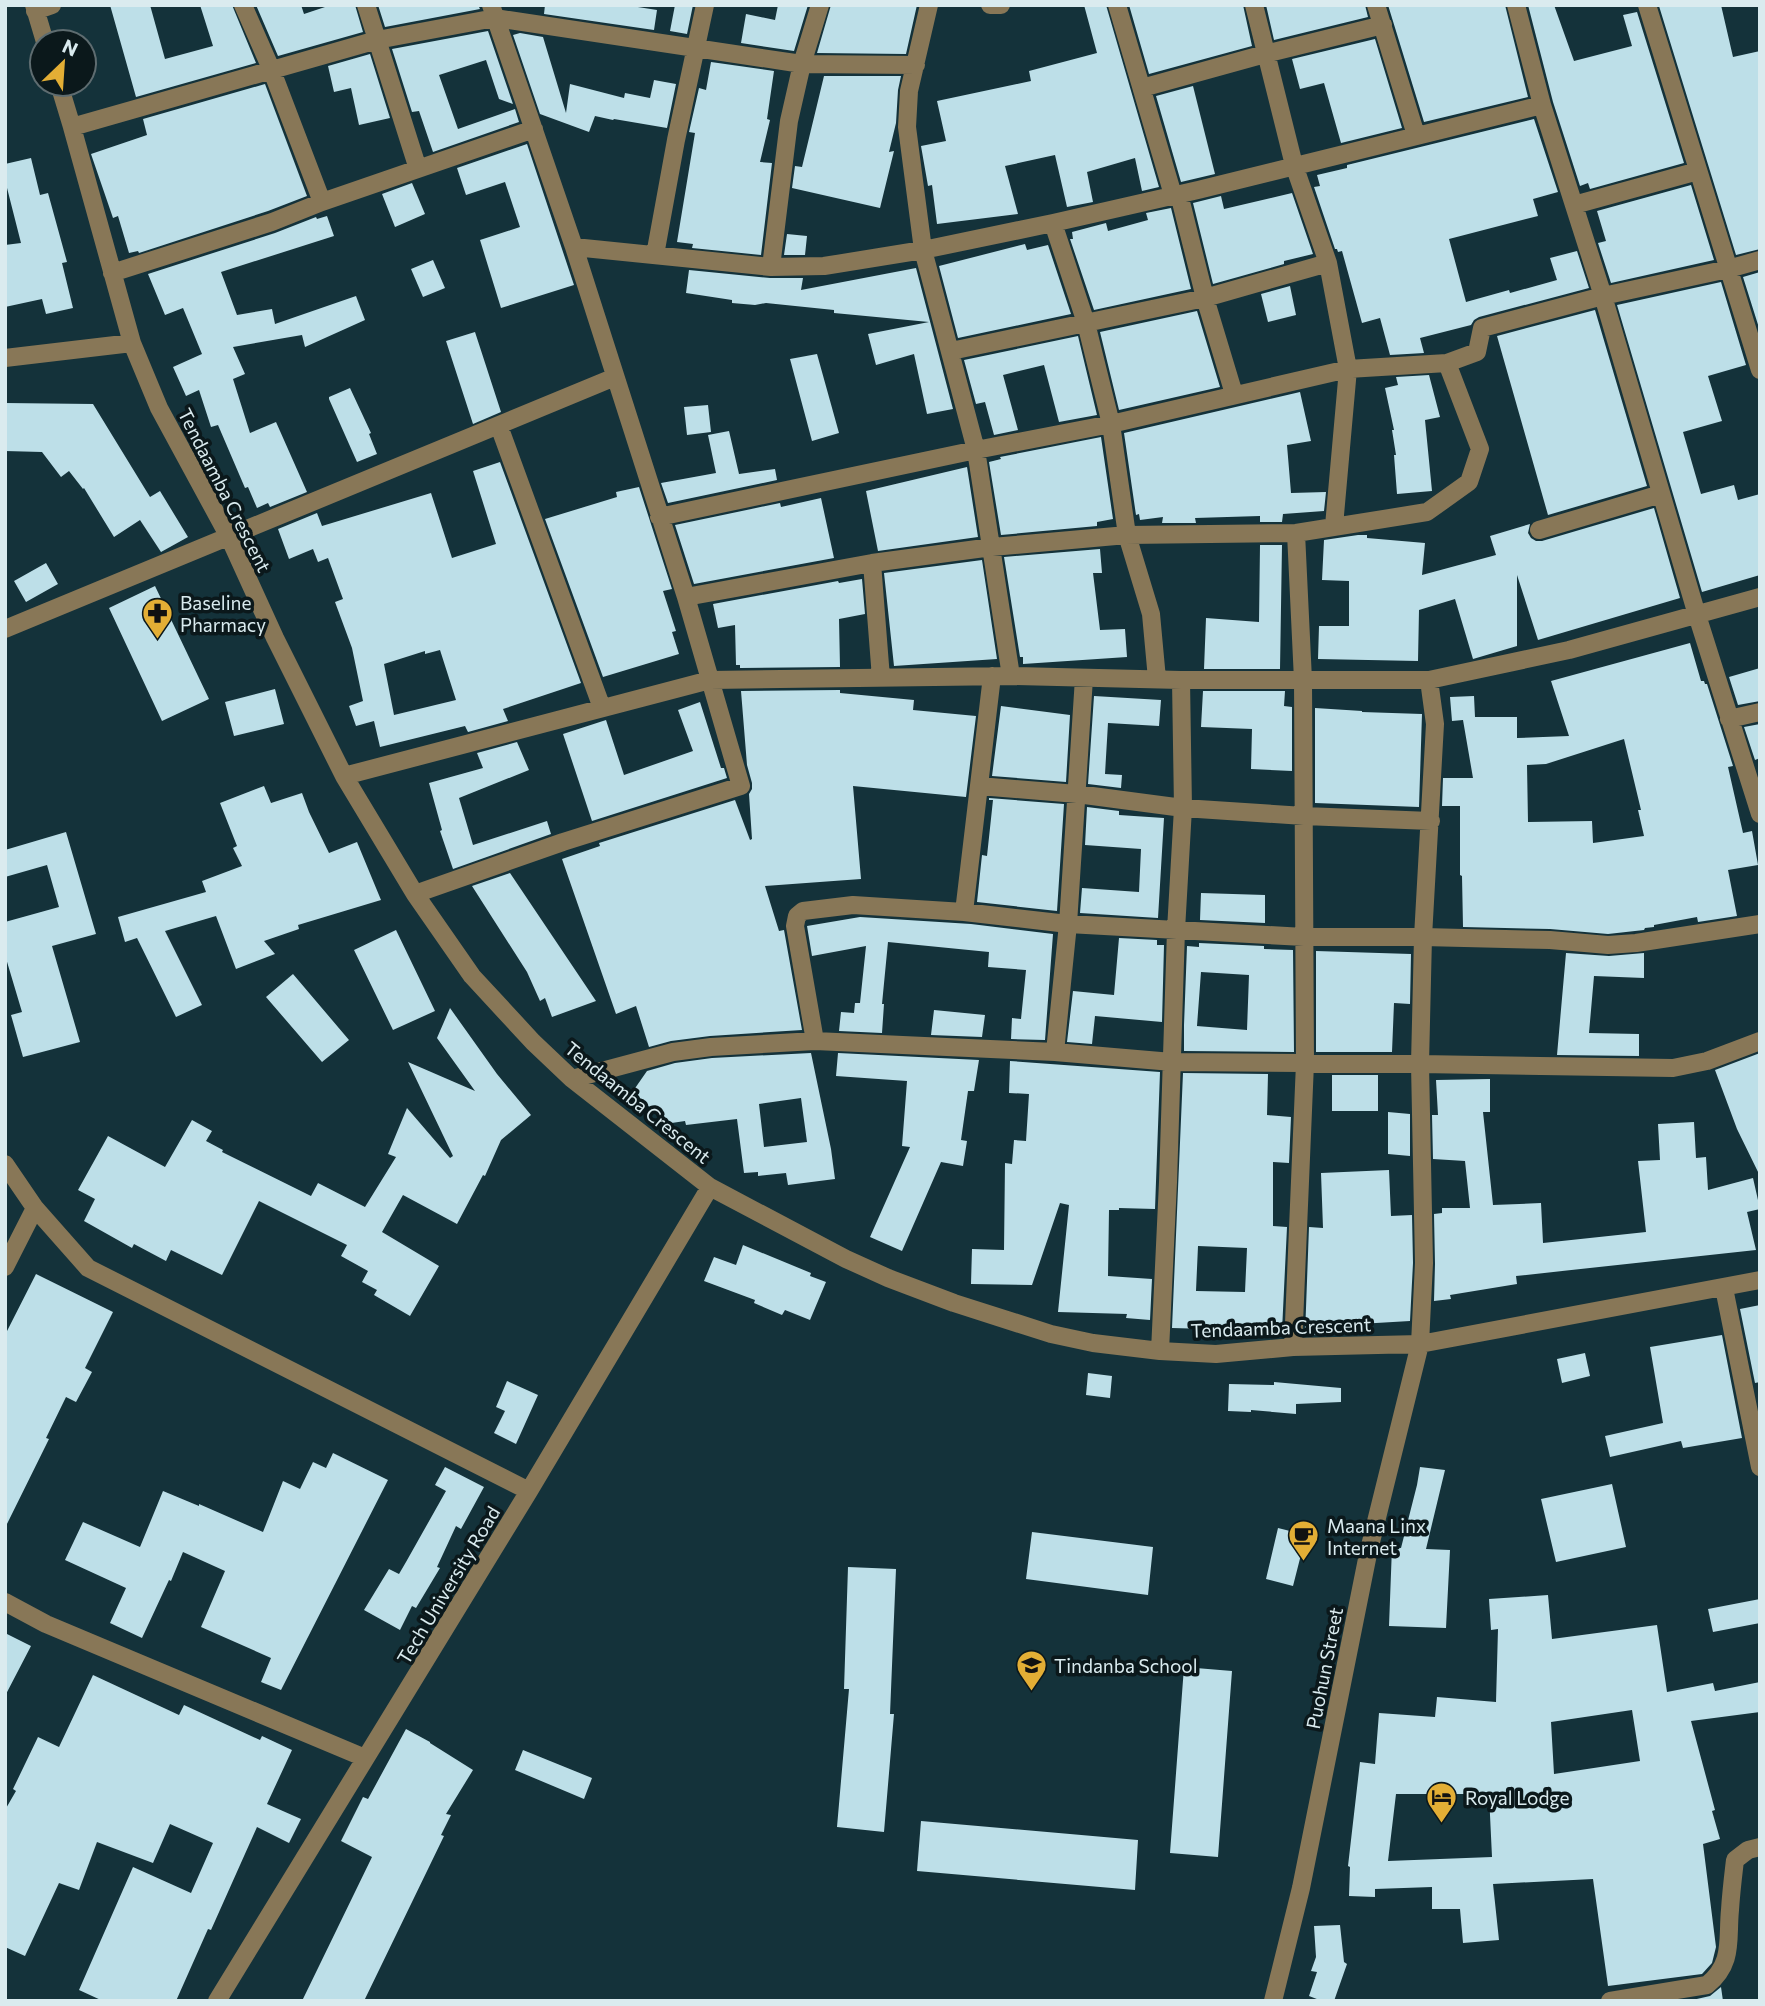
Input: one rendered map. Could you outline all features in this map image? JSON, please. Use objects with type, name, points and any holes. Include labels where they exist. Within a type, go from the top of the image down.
[{"type":"street","points":[[243,5],[272,71],[322,202]]},
{"type":"street","points":[[366,5],[418,169]]},
{"type":"street","points":[[655,255],[705,5]]},
{"type":"street","points":[[771,267],[789,121],[802,64],[820,5]]},
{"type":"street","points":[[929,5],[909,91],[907,127],[923,250],[975,450],[1011,676]]},
{"type":"street","points":[[990,5],[1001,5]]},
{"type":"street","points":[[1117,5],[1234,394]]},
{"type":"street","points":[[1254,5],[1294,165],[1328,263],[1348,369],[1334,526]]},
{"type":"street","points":[[1377,5],[1416,135]]},
{"type":"street","points":[[1516,5],[1542,105],[1603,296],[1728,719],[1760,814]]},
{"type":"street","points":[[1647,5],[1760,370]]},
{"type":"street","points":[[40,7],[43,28]]},
{"type":"street","points":[[72,127],[377,40],[493,12],[802,64],[916,65]]},
{"type":"street","points":[[415,894],[563,842],[741,786],[686,597],[573,247],[493,12]]},
{"type":"street","points":[[1142,88],[1383,25]]},
{"type":"street","name":"Tendaamba Crescent","points":[[63,98],[132,343],[159,408],[229,537],[275,638],[344,776],[415,894],[472,976],[533,1042],[572,1079],[709,1187],[846,1259],[954,1303],[1051,1335],[1160,1351],[1216,1354],[1293,1347],[1420,1344],[1760,1280]]},
{"type":"street","points":[[573,247],[771,267],[824,266],[923,250],[1053,223],[1542,105]]},
{"type":"street","points":[[112,273],[272,222],[322,202],[534,129]]},
{"type":"street","points":[[1574,205],[1698,171]]},
{"type":"street","points":[[1053,223],[1086,323],[1111,424],[1127,535],[1151,614],[1157,679]]},
{"type":"street","points":[[659,517],[1111,424],[1348,369],[1447,363],[1477,352],[1482,328],[1603,296],[1760,260]]},
{"type":"street","points":[[951,351],[1205,298],[1328,263]]},
{"type":"street","points":[[5,359],[132,343]]},
{"type":"street","points":[[686,597],[872,564],[992,547],[1127,535],[1296,533],[1427,512],[1469,482],[1480,449],[1447,363]]},
{"type":"street","points":[[5,629],[615,377]]},
{"type":"street","points":[[499,426],[603,708]]},
{"type":"street","points":[[1539,530],[1661,494]]},
{"type":"street","points":[[1293,1347],[1305,1063],[1303,680],[1296,533]]},
{"type":"street","points":[[872,564],[881,678]]},
{"type":"street","points":[[344,776],[710,680],[992,676],[1181,680],[1429,680],[1569,650],[1760,597]]},
{"type":"street","points":[[964,912],[992,676]]},
{"type":"street","points":[[1055,1052],[1068,924],[1084,678]]},
{"type":"street","points":[[1160,1351],[1183,808],[1181,680]]},
{"type":"street","name":"Puohun Street","points":[[1273,2001],[1301,1888],[1368,1554],[1420,1344],[1424,1264],[1420,1063],[1423,937],[1435,724],[1429,680]]},
{"type":"street","points":[[1728,719],[1760,712]]},
{"type":"street","points":[[979,786],[1077,794],[1183,808],[1431,821]]},
{"type":"street","points":[[815,1041],[795,926],[797,916],[811,908],[853,905],[964,912],[1068,924],[1304,937],[1550,940],[1608,945],[1760,924]]},
{"type":"street","points":[[572,1079],[673,1052],[815,1041],[1055,1052],[1172,1062],[1420,1063],[1673,1069],[1707,1061],[1760,1041]]},
{"type":"street","points":[[5,1164],[35,1208],[88,1268],[529,1491]]},
{"type":"street","name":"Tech University Road","points":[[217,2001],[529,1491],[709,1187]]},
{"type":"street","points":[[5,1267],[35,1208]]},
{"type":"street","points":[[1724,1288],[1760,1467]]},
{"type":"street","points":[[5,1602],[46,1625],[365,1758]]},
{"type":"street","points":[[1610,2001],[1707,1985],[1717,1977],[1725,1962],[1730,1943],[1729,1914],[1735,1860],[1748,1850],[1760,1847]]},
{"type":"building","points":[[110,5],[150,5],[165,59],[213,46],[200,5],[232,5],[256,63],[136,97]]},
{"type":"building","points":[[256,5],[301,5],[304,14],[331,5],[355,5],[363,32],[278,56]]},
{"type":"building","points":[[378,5],[478,5],[480,9],[385,27]]},
{"type":"building","points":[[545,5],[625,5],[657,10],[654,30],[544,14]]},
{"type":"building","points":[[675,5],[693,5],[687,34],[670,31]]},
{"type":"building","points":[[778,5],[808,5],[794,51],[741,43],[746,14],[775,20]]},
{"type":"building","points":[[831,5],[917,5],[906,54],[817,53]]},
{"type":"building","points":[[1084,5],[1106,5],[1159,187],[1142,191],[1135,158],[1087,172],[1093,202],[1067,207],[1055,155],[1005,166],[1018,214],[937,224],[932,185],[928,186],[921,146],[946,141],[937,101],[1031,81],[1029,71],[1097,53]]},
{"type":"building","points":[[1129,5],[1243,5],[1252,46],[1149,74]]},
{"type":"building","points":[[1266,5],[1365,5],[1368,17],[1274,40]]},
{"type":"building","points":[[1388,5],[1505,5],[1528,97],[1424,122]]},
{"type":"building","points":[[1528,5],[1554,5],[1574,61],[1632,46],[1623,15],[1637,12],[1684,163],[1590,189],[1588,183],[1580,186],[1553,102]]},
{"type":"building","points":[[1721,5],[1733,57],[1760,51],[1760,249],[1736,255],[1659,6]]},
{"type":"building","points":[[488,31],[513,104],[499,99],[486,60],[439,75],[458,129],[515,109],[519,122],[433,152],[419,111],[412,112],[392,49]]},
{"type":"building","points":[[520,33],[543,37],[566,113],[570,84],[624,98],[625,93],[650,98],[654,80],[676,84],[667,128],[595,116],[589,132],[540,114],[513,35]]},
{"type":"building","points":[[1375,39],[1402,128],[1341,143],[1324,83],[1300,89],[1292,59]]},
{"type":"building","points":[[370,54],[390,118],[359,125],[351,88],[334,92],[328,66]]},
{"type":"building","points":[[711,62],[774,71],[767,119],[770,120],[760,162],[772,163],[761,255],[692,248],[693,244],[677,242],[695,133],[689,132],[699,88],[706,90]]},
{"type":"building","points":[[824,76],[901,76],[896,123],[889,152],[894,151],[880,208],[792,188],[795,166],[802,167]]},
{"type":"building","points":[[265,84],[307,196],[139,253],[129,253],[118,216],[113,218],[91,154],[147,135],[143,119]]},
{"type":"building","points":[[1193,86],[1215,174],[1181,182],[1156,96]]},
{"type":"building","points":[[1534,119],[1558,192],[1533,199],[1538,216],[1449,239],[1466,302],[1557,280],[1550,258],[1577,251],[1589,288],[1479,317],[1471,325],[1420,338],[1424,353],[1390,355],[1380,318],[1362,323],[1342,251],[1335,249],[1314,187],[1320,186],[1317,175],[1347,168],[1347,165]]},
{"type":"building","points":[[527,144],[574,285],[501,308],[480,240],[520,227],[505,182],[466,195],[457,168]]},
{"type":"building","points":[[31,158],[40,195],[48,193],[67,262],[62,263],[73,308],[46,314],[42,299],[5,307],[5,245],[21,243],[5,180],[5,164]]},
{"type":"building","points":[[412,183],[425,214],[395,227],[382,194]]},
{"type":"building","points":[[1691,185],[1714,260],[1611,283],[1598,243],[1606,241],[1597,211]]},
{"type":"building","points":[[1292,193],[1313,254],[1213,284],[1193,203],[1221,196],[1224,209]]},
{"type":"building","points":[[1171,208],[1191,289],[1094,310],[1070,239],[1073,239],[1072,232],[1106,223],[1108,231],[1148,220],[1146,213]]},
{"type":"building","points":[[327,216],[334,236],[221,272],[237,315],[272,309],[275,324],[356,296],[365,320],[305,347],[302,335],[233,347],[245,374],[233,379],[250,433],[276,422],[307,492],[270,507],[268,503],[257,508],[248,487],[245,488],[218,425],[211,427],[199,390],[186,396],[173,367],[202,354],[183,308],[165,315],[148,274],[316,217]]},
{"type":"building","points":[[787,234],[807,236],[805,255],[784,255]]},
{"type":"building","points":[[1025,244],[1027,250],[1048,245],[1071,314],[958,338],[939,266]]},
{"type":"building","points":[[433,260],[445,288],[423,297],[411,269]]},
{"type":"building","points":[[916,268],[953,409],[927,414],[914,354],[876,365],[868,334],[929,322],[766,303],[732,303],[732,300],[686,293],[689,270],[770,278],[803,278],[801,290]]},
{"type":"building","points":[[1760,272],[1760,331],[1743,277]]},
{"type":"building","points":[[1721,282],[1746,365],[1708,376],[1722,421],[1683,432],[1701,494],[1734,485],[1738,500],[1760,494],[1760,575],[1702,592],[1617,305]]},
{"type":"building","points":[[1290,286],[1296,315],[1268,322],[1261,294]]},
{"type":"building","points":[[1595,310],[1647,486],[1548,515],[1497,336]]},
{"type":"building","points":[[1197,311],[1220,387],[1119,410],[1100,332]]},
{"type":"building","points":[[475,332],[501,412],[473,424],[446,341]]},
{"type":"building","points":[[1078,336],[1097,415],[1059,422],[1044,365],[1003,375],[1018,430],[994,435],[985,402],[976,404],[964,360]]},
{"type":"building","points":[[817,354],[839,433],[812,441],[790,359]]},
{"type":"building","points":[[1429,375],[1440,417],[1425,420],[1432,491],[1397,494],[1394,430],[1385,388],[1398,385],[1396,377]]},
{"type":"building","points":[[350,388],[371,433],[369,434],[377,454],[357,462],[329,399]]},
{"type":"building","points":[[1300,392],[1311,441],[1287,445],[1291,493],[1326,492],[1324,511],[1283,514],[1282,522],[1260,522],[1260,516],[1195,518],[1196,523],[1162,523],[1163,517],[1140,520],[1139,514],[1136,515],[1124,433]]},
{"type":"building","points":[[5,403],[93,404],[150,497],[160,491],[188,537],[161,552],[140,520],[114,537],[84,488],[69,471],[61,477],[42,452],[5,451]]},
{"type":"building","points":[[708,405],[711,432],[687,435],[684,407]]},
{"type":"building","points":[[729,431],[739,474],[775,469],[777,480],[668,503],[661,483],[716,473],[708,435]]},
{"type":"building","points":[[1101,437],[1113,519],[1097,522],[1097,526],[1001,535],[989,462],[1001,459],[1000,457]]},
{"type":"building","points":[[500,462],[581,683],[503,709],[508,721],[468,732],[465,726],[380,747],[374,721],[356,726],[349,706],[363,701],[352,648],[335,602],[343,599],[328,558],[318,562],[313,549],[289,559],[278,529],[317,513],[322,526],[431,493],[452,558],[496,544],[473,471]],"holes":[[[440,650],[456,700],[394,715],[384,664],[425,651],[425,654]]]},
{"type":"building","points":[[967,467],[978,537],[878,551],[866,491]]},
{"type":"building","points":[[639,487],[672,589],[663,591],[676,631],[672,632],[679,654],[603,677],[545,519],[617,497],[616,492]]},
{"type":"building","points":[[821,498],[834,558],[694,584],[675,525],[780,503],[781,507]]},
{"type":"building","points":[[1654,508],[1680,598],[1538,640],[1517,575],[1517,646],[1473,659],[1455,599],[1419,610],[1418,661],[1318,659],[1319,626],[1349,626],[1349,581],[1322,580],[1324,540],[1367,535],[1367,538],[1425,543],[1422,575],[1496,555],[1490,536],[1530,524],[1528,533],[1531,538],[1542,541]]},
{"type":"building","points":[[1260,545],[1282,545],[1280,669],[1204,669],[1206,618],[1259,622]]},
{"type":"building","points":[[1100,549],[1102,573],[1093,573],[1100,630],[1125,629],[1127,657],[1023,664],[1004,557]]},
{"type":"building","points":[[982,560],[997,659],[894,666],[884,573]]},
{"type":"building","points":[[46,563],[58,584],[26,602],[14,581]]},
{"type":"building","points":[[862,579],[865,614],[839,619],[840,667],[740,668],[740,665],[736,665],[735,625],[718,628],[713,604]]},
{"type":"building","points":[[155,586],[209,699],[162,721],[109,608]]},
{"type":"building","points":[[1690,643],[1701,681],[1707,684],[1733,766],[1728,767],[1743,833],[1752,831],[1758,865],[1728,870],[1737,916],[1698,922],[1697,917],[1654,925],[1644,930],[1608,934],[1550,929],[1463,927],[1460,806],[1442,806],[1443,778],[1473,778],[1463,720],[1452,721],[1450,697],[1474,696],[1475,717],[1517,717],[1517,738],[1569,736],[1551,681]],"holes":[[[1624,739],[1641,810],[1638,810],[1644,836],[1593,843],[1592,821],[1528,822],[1527,765],[1546,764]]]},
{"type":"building","points":[[1760,668],[1760,701],[1738,705],[1729,677]]},
{"type":"building","points":[[275,689],[284,724],[234,736],[225,702]]},
{"type":"building","points":[[840,690],[840,693],[914,700],[913,710],[976,716],[966,797],[853,786],[861,879],[765,886],[779,931],[784,930],[802,1030],[710,1036],[649,1047],[636,1006],[616,1014],[562,859],[600,846],[599,843],[735,800],[750,840],[752,839],[749,794],[752,783],[747,765],[741,691]]},
{"type":"building","points":[[1203,691],[1285,691],[1284,706],[1292,707],[1292,771],[1251,769],[1252,729],[1201,727]]},
{"type":"building","points":[[1094,696],[1161,700],[1159,726],[1108,723],[1105,774],[1122,775],[1121,788],[1088,784]]},
{"type":"building","points":[[700,702],[721,768],[724,768],[727,778],[592,821],[563,734],[606,720],[624,775],[693,751],[678,710]]},
{"type":"building","points":[[1001,706],[1070,715],[1066,782],[992,776]]},
{"type":"building","points":[[1315,708],[1422,714],[1419,807],[1315,803]]},
{"type":"building","points":[[1760,724],[1760,758],[1755,760],[1744,727]]},
{"type":"building","points":[[517,742],[529,770],[459,798],[473,845],[547,821],[551,834],[453,869],[440,831],[442,830],[429,783],[483,768],[477,753]]},
{"type":"building","points":[[264,786],[271,803],[302,793],[329,853],[357,842],[381,900],[298,925],[299,929],[264,941],[275,954],[236,969],[216,916],[165,931],[202,1005],[176,1017],[137,938],[125,942],[118,917],[206,892],[202,881],[242,866],[233,848],[237,846],[220,803]]},
{"type":"building","points":[[989,798],[1064,804],[1057,911],[977,902],[982,855],[987,856],[993,800]]},
{"type":"building","points":[[1087,807],[1119,811],[1119,815],[1164,818],[1158,918],[1080,913],[1082,888],[1139,892],[1141,849],[1085,845]]},
{"type":"building","points":[[66,832],[96,934],[52,946],[80,1042],[23,1057],[11,1015],[22,1012],[5,955],[5,922],[59,907],[47,865],[5,877],[5,850]]},
{"type":"building","points":[[510,873],[596,1001],[552,1017],[545,998],[540,1001],[527,972],[472,886]]},
{"type":"building","points":[[1201,893],[1265,895],[1265,923],[1200,920]]},
{"type":"building","points":[[860,917],[971,924],[1053,934],[1045,1040],[1011,1039],[1012,1018],[1021,1019],[1026,970],[988,967],[989,952],[888,942],[882,1033],[839,1031],[841,1012],[854,1013],[855,1003],[860,1003],[866,946],[812,956],[807,926]]},
{"type":"building","points":[[396,930],[435,1011],[393,1030],[354,950]]},
{"type":"building","points":[[1119,938],[1157,940],[1157,945],[1164,945],[1162,1022],[1095,1016],[1092,1044],[1067,1042],[1073,991],[1114,995]]},
{"type":"building","points":[[1199,943],[1293,950],[1294,1052],[1184,1051],[1184,1025],[1187,946],[1199,947]],"holes":[[[1201,972],[1249,975],[1247,1030],[1184,1025],[1197,1026]]]},
{"type":"building","points":[[1316,951],[1411,954],[1410,1004],[1394,1003],[1392,1052],[1316,1052]]},
{"type":"building","points":[[1566,953],[1609,956],[1644,953],[1644,978],[1594,976],[1589,1033],[1639,1034],[1639,1056],[1557,1055]]},
{"type":"building","points":[[293,974],[349,1040],[322,1062],[266,997]]},
{"type":"building","points":[[450,1008],[497,1074],[531,1115],[501,1140],[485,1176],[483,1175],[457,1224],[403,1195],[382,1232],[439,1266],[410,1316],[374,1295],[377,1290],[362,1282],[368,1271],[341,1256],[347,1245],[259,1201],[222,1275],[171,1250],[166,1261],[134,1244],[132,1248],[84,1221],[95,1199],[78,1190],[108,1136],[165,1167],[192,1120],[212,1131],[206,1141],[223,1150],[222,1152],[311,1196],[318,1183],[365,1207],[396,1157],[388,1154],[407,1108],[450,1158],[453,1156],[408,1062],[475,1091],[437,1038]]},
{"type":"building","points":[[934,1010],[985,1015],[982,1037],[931,1035]]},
{"type":"building","points":[[811,1053],[835,1179],[788,1185],[786,1173],[758,1176],[758,1172],[744,1173],[737,1119],[686,1125],[685,1121],[665,1124],[664,1117],[631,1094],[647,1071],[675,1063],[712,1058]],"holes":[[[801,1098],[807,1142],[764,1147],[759,1104]]]},
{"type":"building","points":[[838,1053],[979,1060],[974,1091],[968,1091],[961,1140],[967,1141],[963,1166],[941,1162],[902,1251],[870,1237],[910,1147],[902,1146],[907,1081],[836,1076]]},
{"type":"building","points":[[1760,1053],[1760,1176],[1737,1129],[1715,1070]]},
{"type":"building","points":[[1010,1061],[1160,1072],[1155,1209],[1109,1210],[1108,1276],[1152,1279],[1150,1320],[1126,1318],[1127,1314],[1058,1312],[1069,1205],[1060,1203],[1032,1285],[971,1284],[972,1249],[1004,1250],[1005,1163],[1012,1164],[1014,1140],[1026,1141],[1029,1094],[1009,1093]]},
{"type":"building","points":[[1183,1073],[1268,1074],[1267,1115],[1291,1117],[1289,1163],[1273,1162],[1273,1226],[1287,1227],[1282,1331],[1172,1328]],"holes":[[[1198,1246],[1247,1248],[1245,1292],[1196,1291]]]},
{"type":"building","points":[[1332,1075],[1378,1075],[1378,1111],[1332,1111]]},
{"type":"building","points":[[1490,1079],[1490,1112],[1483,1112],[1493,1205],[1541,1203],[1543,1243],[1646,1232],[1638,1161],[1660,1160],[1658,1124],[1694,1122],[1696,1158],[1706,1157],[1708,1190],[1753,1178],[1760,1209],[1747,1212],[1756,1250],[1516,1276],[1517,1284],[1450,1295],[1451,1299],[1434,1301],[1434,1214],[1442,1213],[1442,1208],[1470,1208],[1465,1161],[1433,1159],[1432,1115],[1438,1115],[1436,1080]]},
{"type":"building","points":[[1388,1112],[1410,1114],[1410,1156],[1388,1154]]},
{"type":"building","points":[[1389,1170],[1391,1216],[1412,1215],[1410,1321],[1359,1324],[1359,1334],[1305,1335],[1309,1227],[1323,1228],[1321,1173]]},
{"type":"building","points":[[743,1245],[811,1273],[810,1276],[826,1282],[810,1320],[785,1310],[782,1315],[754,1303],[755,1300],[704,1281],[714,1257],[736,1265]]},
{"type":"building","points":[[36,1274],[113,1312],[85,1368],[92,1372],[76,1402],[66,1397],[46,1438],[49,1439],[5,1528],[5,1335]]},
{"type":"building","points":[[1760,1305],[1760,1382],[1755,1383],[1740,1309]]},
{"type":"building","points":[[1722,1335],[1742,1438],[1683,1448],[1681,1441],[1610,1457],[1605,1436],[1663,1423],[1650,1347]]},
{"type":"building","points":[[1585,1353],[1590,1376],[1562,1383],[1557,1359]]},
{"type":"building","points":[[1088,1373],[1112,1376],[1110,1398],[1086,1395]]},
{"type":"building","points":[[507,1381],[538,1395],[516,1444],[494,1433],[505,1411],[496,1407]]},
{"type":"building","points":[[1274,1382],[1341,1388],[1341,1402],[1296,1404],[1296,1414],[1228,1411],[1229,1384],[1274,1385]]},
{"type":"building","points":[[333,1453],[388,1480],[281,1690],[261,1682],[271,1658],[201,1627],[225,1571],[183,1552],[142,1638],[110,1623],[126,1588],[65,1560],[83,1522],[140,1547],[163,1491],[263,1532],[283,1481],[300,1489],[313,1462],[326,1468]]},
{"type":"building","points":[[445,1467],[484,1487],[461,1529],[456,1526],[437,1567],[440,1568],[416,1608],[412,1606],[400,1630],[364,1610],[389,1569],[399,1574],[406,1562],[446,1491],[435,1485]]},
{"type":"building","points":[[1420,1467],[1445,1470],[1426,1549],[1450,1550],[1446,1628],[1389,1626],[1392,1547],[1401,1548]]},
{"type":"building","points":[[1612,1484],[1626,1547],[1556,1562],[1541,1499]]},
{"type":"building","points":[[1278,1528],[1306,1535],[1293,1586],[1266,1579]]},
{"type":"building","points":[[1032,1532],[1153,1547],[1148,1595],[1026,1579]]},
{"type":"building","points":[[848,1567],[896,1569],[890,1714],[894,1714],[884,1832],[837,1827],[849,1689],[844,1689]]},
{"type":"building","points":[[1548,1595],[1552,1639],[1657,1625],[1667,1692],[1713,1683],[1715,1691],[1760,1682],[1760,1712],[1691,1721],[1720,1839],[1703,1844],[1716,1947],[1712,1963],[1702,1974],[1608,1986],[1593,1879],[1493,1884],[1499,1940],[1463,1943],[1460,1909],[1432,1909],[1432,1887],[1375,1889],[1375,1897],[1349,1896],[1348,1866],[1360,1762],[1375,1764],[1379,1713],[1435,1717],[1437,1697],[1496,1702],[1498,1629],[1491,1630],[1489,1599]],"holes":[[[1632,1710],[1640,1761],[1554,1774],[1551,1722]],[[1396,1794],[1489,1794],[1492,1857],[1388,1861]]]},
{"type":"building","points":[[1760,1599],[1760,1623],[1713,1632],[1708,1609]]},
{"type":"building","points":[[5,1633],[31,1646],[5,1696]]},
{"type":"building","points":[[1184,1667],[1232,1671],[1218,1857],[1170,1853]]},
{"type":"building","points":[[93,1675],[179,1715],[184,1705],[260,1740],[262,1736],[292,1750],[267,1804],[301,1819],[289,1843],[257,1827],[176,2001],[103,2001],[79,1990],[133,1867],[191,1893],[213,1843],[170,1824],[153,1863],[97,1842],[79,1890],[59,1883],[25,1956],[5,1947],[5,1810],[16,1791],[13,1789],[38,1737],[59,1747]]},
{"type":"building","points":[[406,1729],[473,1770],[446,1814],[451,1815],[441,1835],[444,1836],[364,2001],[302,2001],[372,1857],[341,1841],[363,1797],[368,1799]]},
{"type":"building","points":[[523,1750],[592,1778],[584,1799],[515,1770]]},
{"type":"building","points":[[921,1821],[1138,1840],[1135,1890],[917,1871]]},
{"type":"building","points":[[1340,1925],[1344,1962],[1347,1964],[1334,2001],[1322,2001],[1309,1996],[1317,1972],[1311,1971],[1316,1957],[1314,1926]]},
{"type":"building","points":[[1721,1987],[1723,2001],[1688,2001],[1710,1996]]},
{"type":"place","name":"Baseline Pharmacy","points":[[157,640]]},
{"type":"place","name":"Maana Linx Internet","points":[[1304,1563]]},
{"type":"place","name":"Tindanba School","points":[[1031,1692]]},
{"type":"place","name":"Royal Lodge","points":[[1442,1824]]}]
